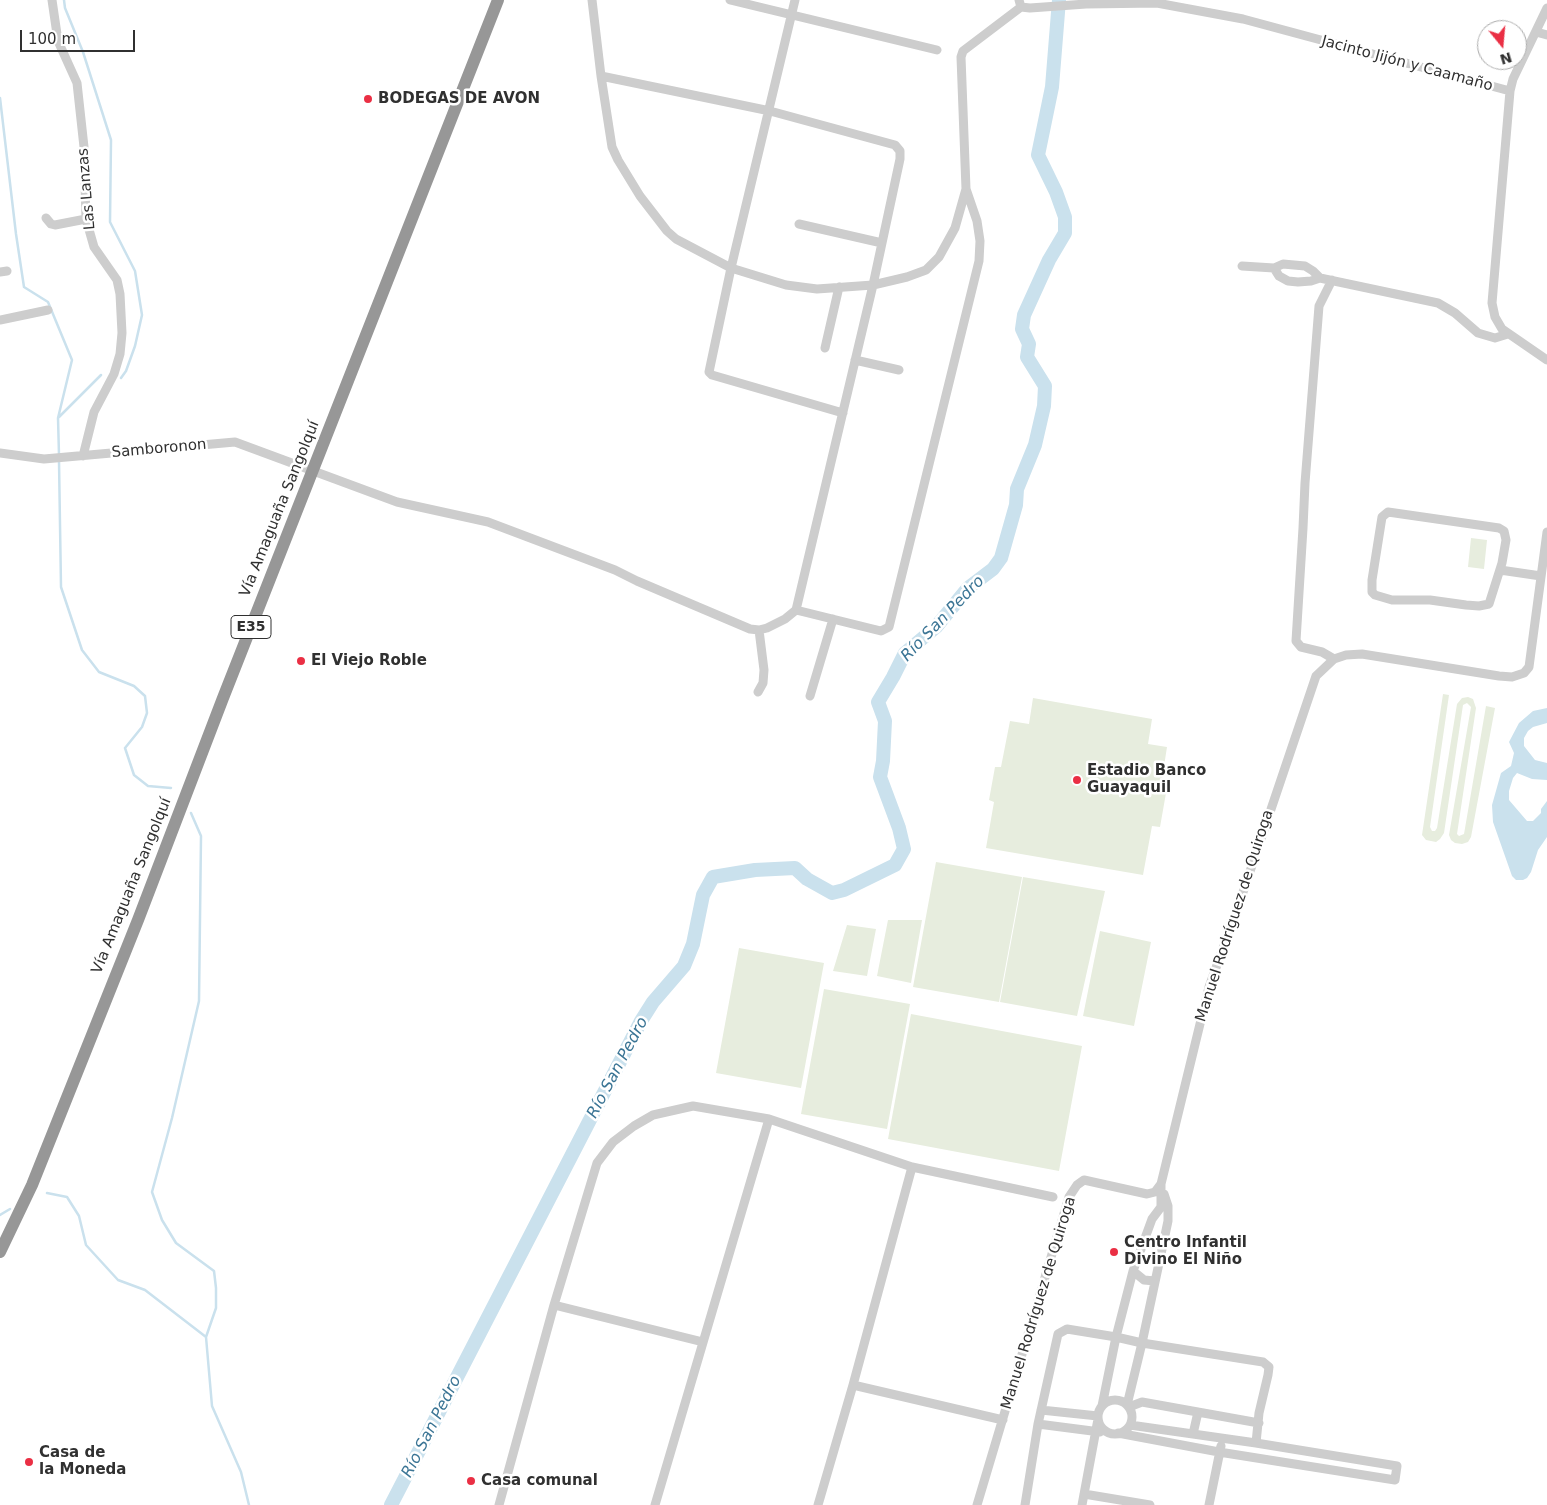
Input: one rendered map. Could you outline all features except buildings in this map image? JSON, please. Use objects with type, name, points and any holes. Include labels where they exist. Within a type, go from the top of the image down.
[{"type":"highway","name":"Vía Amaguaña Sangolquí","points":[[0,1252],[32,1185],[60,1117],[498,0]]},
{"type":"street","name":"Las Lanzas","points":[[52,0],[58,41],[77,83],[84,147],[86,219],[94,247],[117,280],[120,294],[122,333],[120,354],[114,374],[94,412],[80,457]]},
{"type":"street","points":[[592,0],[612,147],[618,160],[640,196],[667,231],[676,238],[731,268],[786,285],[817,289],[873,285],[907,277],[926,270],[939,256],[955,228],[966,188]]},
{"type":"street","points":[[730,0],[937,50]]},
{"type":"street","points":[[795,0],[731,268],[709,372],[712,375],[842,413]]},
{"type":"street","name":"Jacinto Jijón y Caamaño","points":[[1023,5],[1157,3],[1243,19],[1510,91],[1492,303],[1497,321],[1502,329],[1547,360]]},
{"type":"street","points":[[796,610],[881,630],[889,627],[979,261],[980,241],[977,221],[966,188],[961,57],[963,51],[1023,5]]},
{"type":"street","points":[[1510,91],[1513,79],[1547,8]]},
{"type":"street","points":[[1536,32],[1547,35]]},
{"type":"street","points":[[601,76],[770,111],[895,145],[900,151],[900,159],[873,285],[796,610],[785,620],[759,630],[764,670],[763,682],[758,692]]},
{"type":"street","points":[[46,218],[51,224],[55,225],[86,219]]},
{"type":"street","points":[[799,224],[882,242]]},
{"type":"street","points":[[1242,266],[1274,268],[1283,264],[1305,266],[1314,271],[1320,278]]},
{"type":"street","points":[[1274,268],[1279,276],[1288,281],[1311,281],[1320,278],[1438,303],[1455,313],[1478,333],[1495,338],[1508,334]]},
{"type":"street","points":[[1332,280],[1319,306],[1304,482],[1304,528],[1296,641],[1301,647],[1322,652],[1334,659],[1346,655],[1362,654],[1499,676],[1520,676],[1529,667],[1547,532]]},
{"type":"street","points":[[825,348],[839,287]]},
{"type":"street","points":[[0,320],[48,310]]},
{"type":"street","points":[[855,360],[899,370]]},
{"type":"street","name":"Samboronon","points":[[0,453],[44,459],[235,442],[397,502],[488,522],[605,566],[750,629],[759,630]]},
{"type":"street","points":[[1388,512],[1499,528],[1504,531],[1506,540],[1500,570],[1489,604],[1486,606],[1466,606],[1430,600],[1392,600],[1378,597],[1372,592],[1372,580],[1382,517],[1388,512]]},
{"type":"street","points":[[1500,570],[1541,576]]},
{"type":"street","points":[[810,696],[833,619]]},
{"type":"street","name":"Manuel Rodríguez de Quiroga","points":[[978,1505],[1069,1197],[1084,1180],[1147,1194],[1155,1192],[1161,1184],[1210,987],[1316,676],[1334,659]]},
{"type":"street","points":[[499,1505],[554,1305],[596,1163],[613,1142],[634,1126],[653,1115],[693,1106],[769,1119],[912,1167],[1053,1197]]},
{"type":"street","points":[[655,1505],[769,1119]]},
{"type":"street","points":[[818,1505],[853,1385],[912,1167]]},
{"type":"street","points":[[1082,1505],[1116,1336],[1133,1271],[1152,1219],[1161,1207],[1161,1184]]},
{"type":"street","points":[[1128,1406],[1168,1221],[1168,1206],[1161,1184]]},
{"type":"street","points":[[1133,1271],[1144,1280],[1155,1281]]},
{"type":"street","points":[[554,1305],[703,1342]]},
{"type":"street","points":[[1025,1505],[1038,1424],[1058,1334],[1066,1329],[1263,1362],[1268,1365],[1268,1375],[1256,1443]]},
{"type":"street","points":[[853,1385],[1003,1420]]},
{"type":"street","points":[[1102,1406],[1114,1400],[1123,1402],[1128,1406],[1132,1416],[1130,1425],[1127,1429],[1118,1433]]},
{"type":"street","points":[[1128,1406],[1142,1402],[1259,1423]]},
{"type":"street","points":[[1041,1410],[1098,1418]]},
{"type":"street","points":[[1193,1434],[1198,1412]]},
{"type":"street","points":[[1098,1418],[1102,1428],[1107,1432]]},
{"type":"street","points":[[1038,1424],[1118,1433],[1219,1452],[1395,1480],[1397,1466],[1274,1445],[1130,1425]]},
{"type":"street","points":[[1210,1505],[1223,1438]]},
{"type":"street","points":[[1272,1460],[1274,1445]]},
{"type":"street","points":[[1084,1494],[1150,1505]]},
{"type":"green space","points":[[1471,538],[1487,540],[1484,569],[1468,567]]},
{"type":"green space","points":[[1443,694],[1449,695],[1430,827],[1432,831],[1435,831],[1437,828],[1457,704],[1462,698],[1468,697],[1473,699],[1476,708],[1457,834],[1459,836],[1464,834],[1486,706],[1495,708],[1471,837],[1468,842],[1462,844],[1455,843],[1449,835],[1471,707],[1467,703],[1463,705],[1444,833],[1436,842],[1426,840],[1422,835]]},
{"type":"green space","name":"Estadio Banco Guayaquil","points":[[1033,698],[1152,719],[1148,744],[1167,747],[1160,792],[1166,793],[1160,827],[1152,826],[1143,875],[986,848],[994,802],[989,800],[995,767],[1001,767],[1010,721],[1029,724]]},
{"type":"green space","points":[[936,862],[1022,877],[999,1002],[913,987]]},
{"type":"green space","points":[[1023,877],[1105,891],[1077,1016],[1000,1002]]},
{"type":"green space","points":[[888,920],[922,920],[911,983],[877,976]]},
{"type":"green space","points":[[847,925],[876,929],[867,976],[833,971]]},
{"type":"green space","points":[[1100,931],[1151,942],[1134,1026],[1083,1016]]},
{"type":"green space","points":[[739,948],[824,963],[801,1088],[716,1073]]},
{"type":"green space","points":[[824,989],[910,1004],[887,1129],[801,1114]]},
{"type":"green space","points":[[911,1014],[1082,1046],[1059,1171],[888,1139]]},
{"type":"water","points":[[1547,708],[1547,723],[1533,727],[1528,731],[1524,738],[1524,746],[1535,760],[1547,763],[1547,780],[1532,779],[1517,773],[1513,778],[1509,791],[1509,800],[1527,821],[1533,821],[1541,813],[1541,809],[1547,801],[1547,837],[1538,850],[1531,872],[1527,878],[1516,880],[1512,876],[1493,822],[1492,805],[1501,773],[1511,766],[1514,753],[1509,742],[1519,723],[1533,711]]},
{"type":"waterway","points":[[64,0],[65,8],[83,52],[111,140],[110,222],[135,271],[142,315],[135,346],[126,371],[121,378]]},
{"type":"waterway","name":"Río San Pedro","points":[[391,1505],[641,1021],[653,1002],[684,966],[693,944],[703,895],[713,877],[755,870],[795,868],[807,879],[832,893],[844,890],[895,865],[904,849],[899,828],[880,777],[883,761],[885,721],[878,702],[905,653],[936,627],[968,588],[993,569],[1001,558],[1016,505],[1017,489],[1035,445],[1044,406],[1045,386],[1027,357],[1029,344],[1022,329],[1024,315],[1049,260],[1065,233],[1065,217],[1056,192],[1038,155],[1052,87],[1059,0]]},
{"type":"waterway","points":[[0,98],[24,287],[48,302],[72,360],[58,418],[59,455]]},
{"type":"waterway","points":[[59,417],[101,375]]},
{"type":"waterway","points":[[59,461],[61,587],[82,650],[99,672],[134,686],[145,696],[147,713],[142,727],[125,748],[134,775],[148,786],[171,788]]},
{"type":"waterway","points":[[191,813],[201,836],[199,1001],[172,1118],[152,1192],[162,1220],[176,1243],[214,1271],[216,1308],[206,1337],[212,1406],[241,1472],[249,1505]]},
{"type":"waterway","points":[[47,1193],[67,1197],[79,1216],[86,1245],[118,1280],[145,1290],[206,1337]]},
{"type":"waterway","points":[[0,1215],[10,1209]]},
{"type":"place","name":"BODEGAS DE AVON","points":[[368,99]]},
{"type":"place","name":"El Viejo Roble","points":[[301,661]]},
{"type":"place","name":"Estadio Banco Guayaquil","points":[[1077,780]]},
{"type":"place","name":"Centro Infantil Divino El Niño","points":[[1114,1252]]},
{"type":"place","name":"Casa de la Moneda","points":[[29,1462]]},
{"type":"place","name":"Casa comunal","points":[[471,1481]]}]
